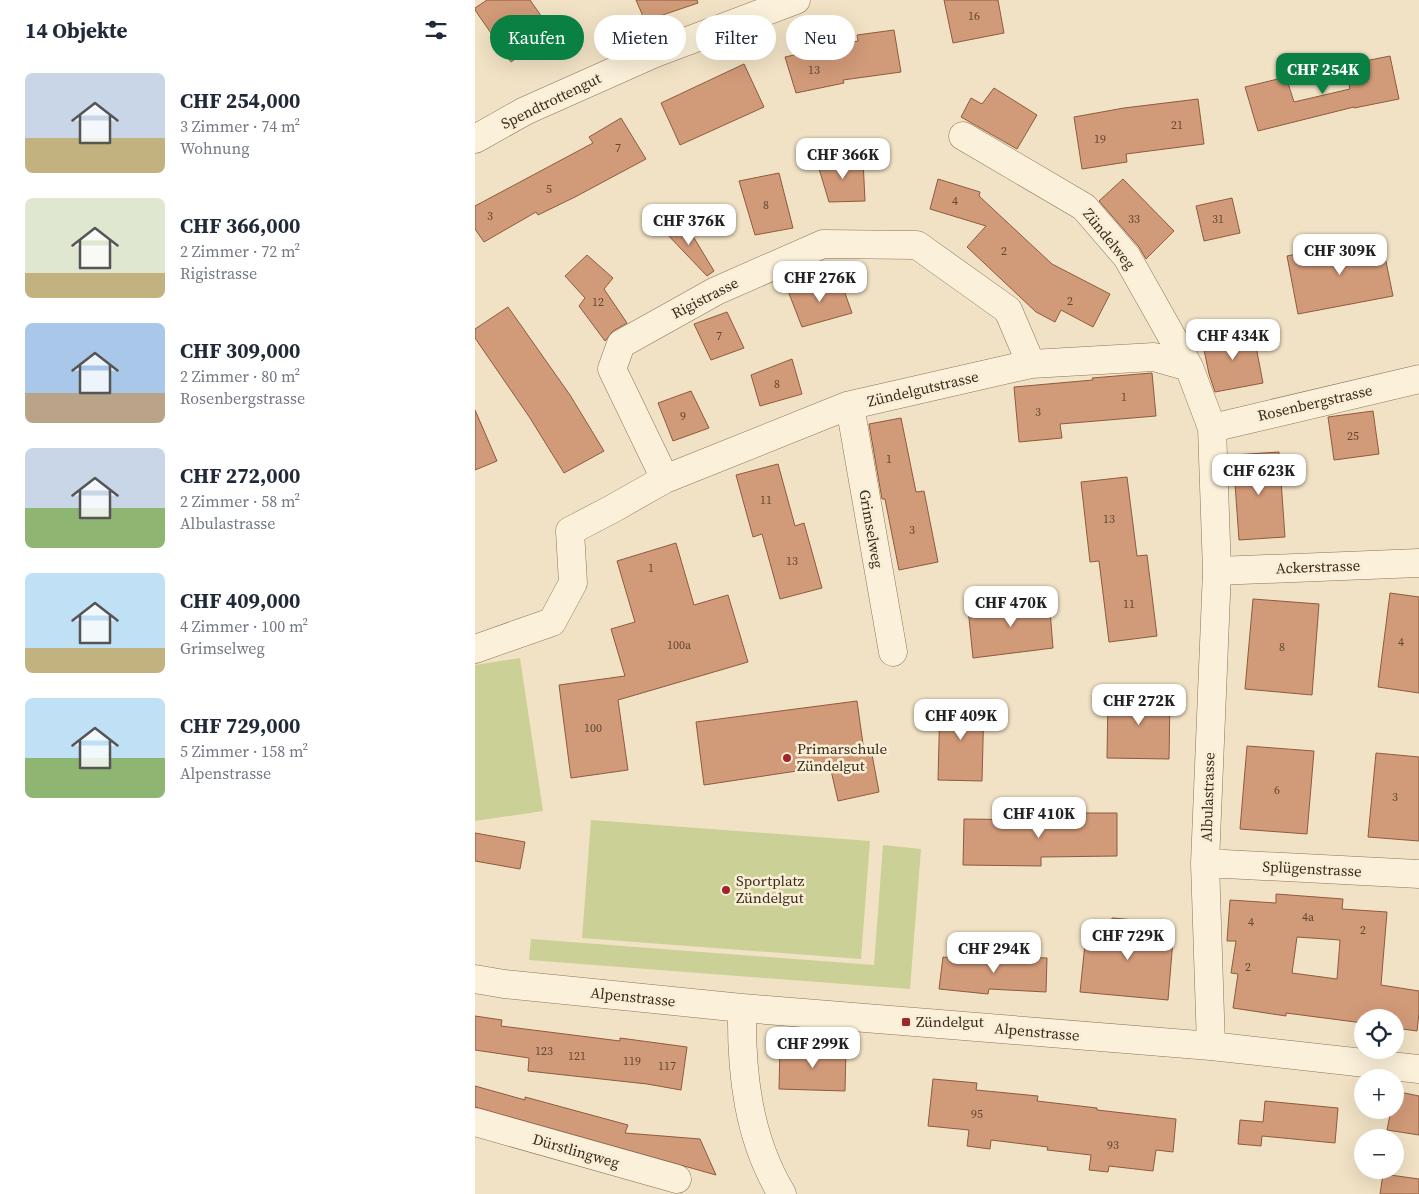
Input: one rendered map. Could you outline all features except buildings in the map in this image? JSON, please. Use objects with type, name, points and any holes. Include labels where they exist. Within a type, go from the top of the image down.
[{"type":"street","name":"Spendtrottengut","points":[[475,139],[525,112],[653,54],[796,0]]},
{"type":"street","name":"Zündelweg","points":[[963,136],[1084,207],[1127,258],[1189,367]]},
{"type":"street","name":"Rigistrasse","points":[[665,479],[613,369],[621,344],[716,290],[823,244],[917,245],[1008,310],[1031,364]]},
{"type":"street","name":"Zündelgutstrasse","points":[[475,649],[551,622],[573,583],[570,530],[665,479],[850,406],[1031,364],[1154,357],[1189,367]]},
{"type":"street","points":[[1189,367],[1212,428]]},
{"type":"street","name":"Rosenbergstrasse","points":[[1212,428],[1419,379]]},
{"type":"street","name":"Grimselweg","points":[[850,406],[893,652]]},
{"type":"street","name":"Albulastrasse","points":[[1211,1046],[1205,863],[1217,571],[1212,428]]},
{"type":"street","name":"Ackerstrasse","points":[[1217,571],[1419,563]]},
{"type":"street","name":"Splügenstrasse","points":[[1205,863],[1419,874]]},
{"type":"street","name":"Alpenstrasse","points":[[475,979],[504,984],[742,1008],[1211,1046],[1419,1069]]},
{"type":"street","points":[[742,1008],[741,1041],[744,1082],[753,1124],[769,1172],[781,1194]]},
{"type":"street","name":"Dürstlingweg","points":[[475,1122],[677,1179]]},
{"type":"green space","points":[[520,658],[543,811],[475,821],[475,665]]},
{"type":"green space","name":"Sportplatz Zündelgut","points":[[591,820],[870,841],[861,959],[582,938]]},
{"type":"green space","points":[[883,845],[921,849],[910,989],[529,960],[531,939],[874,965]]},
{"type":"place","name":"Primarschule Zündelgut","points":[[787,758]]},
{"type":"place","name":"Sportplatz Zündelgut","points":[[726,890]]},
{"type":"place","name":"Zündelgut","points":[[906,1022]]}]
